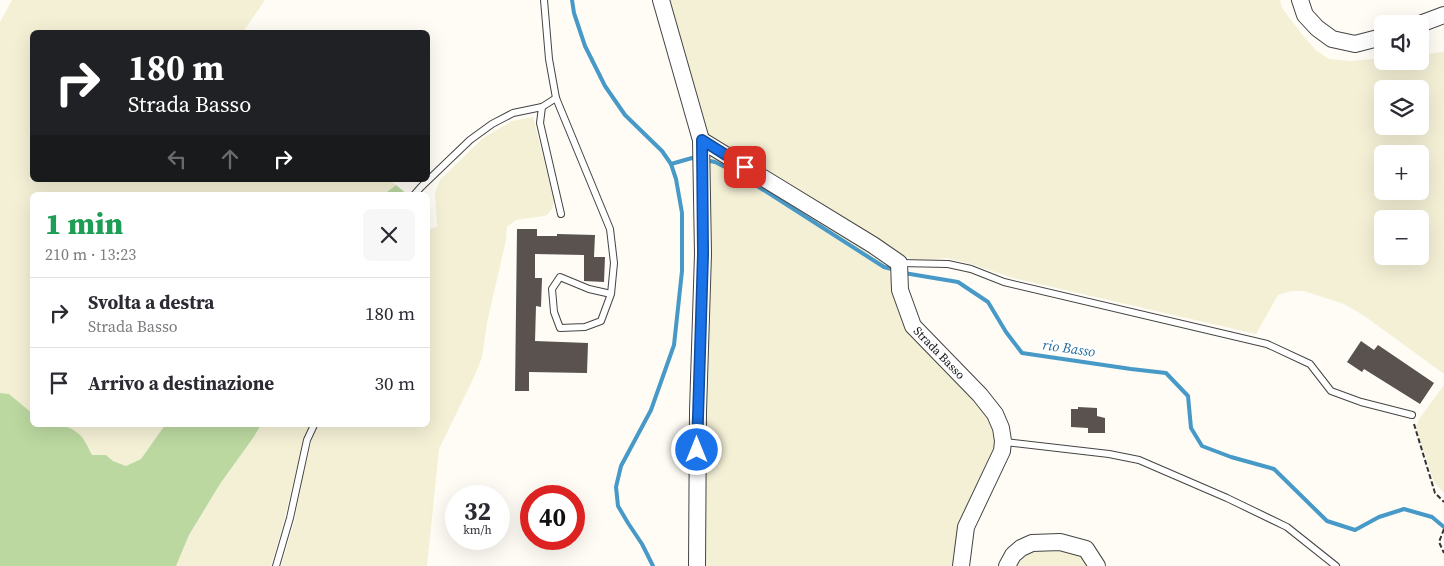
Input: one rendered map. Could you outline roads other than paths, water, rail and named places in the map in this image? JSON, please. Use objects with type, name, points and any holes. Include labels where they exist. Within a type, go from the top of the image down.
[{"type":"street","points":[[661,0],[702,153],[703,254],[698,411],[697,566]]},
{"type":"street","points":[[1300,0],[1305,15],[1317,28],[1332,39],[1354,44],[1374,38]]},
{"type":"street","points":[[1429,20],[1444,14]]},
{"type":"street","points":[[702,153],[874,245],[899,270]]},
{"type":"street","name":"Strada Basso","points":[[899,270],[900,290],[913,326],[980,395],[995,414],[1001,428],[1003,442]]},
{"type":"street","points":[[961,566],[966,527],[1002,451],[1003,442]]},
{"type":"street","points":[[1007,566],[1013,555],[1021,548],[1032,543],[1060,542],[1086,549],[1097,566]]},
{"type":"lane","points":[[544,0],[556,98],[610,229],[614,263],[611,294],[601,321],[585,328],[560,328],[554,312],[552,289],[560,277],[589,289],[611,294]]},
{"type":"lane","points":[[430,178],[470,140],[492,124],[513,113],[542,107],[556,98]]},
{"type":"lane","points":[[542,107],[540,123],[561,214]]},
{"type":"lane","points":[[417,192],[426,182]]},
{"type":"lane","points":[[899,270],[948,264],[971,268],[1004,282],[1267,344],[1310,364],[1331,391],[1361,402],[1412,416]]},
{"type":"lane","points":[[276,566],[290,518],[307,440],[313,427]]},
{"type":"lane","points":[[1003,442],[1109,454],[1139,460],[1227,498],[1287,527],[1336,566]]},
{"type":"waterway","points":[[572,0],[574,13],[585,46],[605,86],[625,115],[662,151],[671,164],[676,179],[682,213],[682,271],[674,345],[651,410],[621,466],[616,487],[618,506],[642,544],[653,566]]},
{"type":"waterway","name":"rio Basso","points":[[671,164],[692,158],[696,159]]},
{"type":"waterway","name":"rio Basso","points":[[705,160],[715,162],[737,173],[884,267],[895,270]]},
{"type":"waterway","name":"rio Basso","points":[[904,273],[958,282],[988,302],[1006,332],[1022,353],[1166,373],[1188,396],[1191,428],[1202,446],[1231,457],[1274,469],[1327,521],[1355,530],[1379,517],[1404,509],[1432,517],[1444,527]]}]
